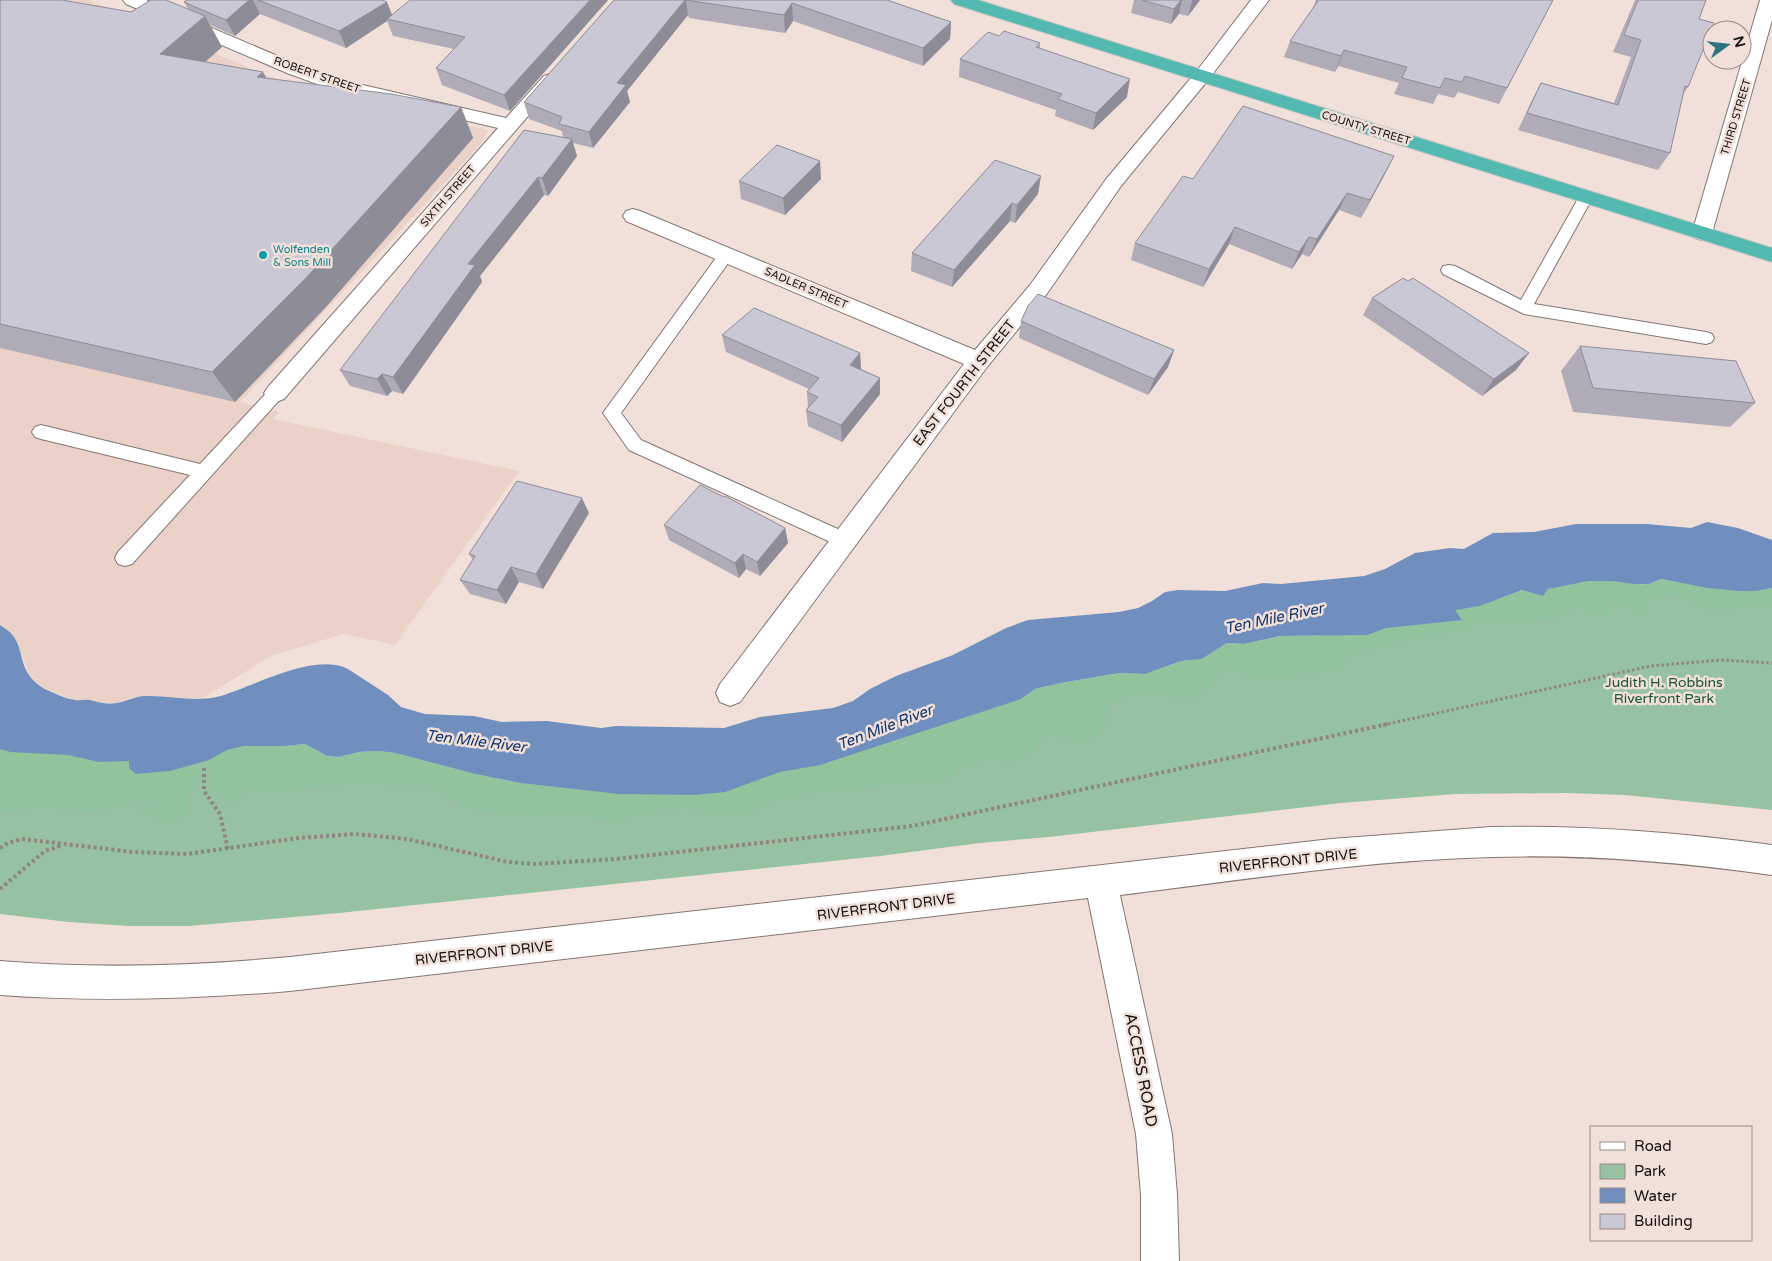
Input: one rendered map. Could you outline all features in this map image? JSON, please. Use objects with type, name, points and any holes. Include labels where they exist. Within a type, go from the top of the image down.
[{"type":"highway","name":"COUNTY STREET","points":[[960,0],[1772,255]]},
{"type":"street","name":"EAST FOURTH STREET","points":[[730,693],[979,361],[1038,290],[1114,182],[1202,76],[1260,0]]},
{"type":"street","name":"THIRD STREET","points":[[1702,233],[1770,0]]},
{"type":"street","name":"ROBERT STREET","points":[[138,1],[293,69],[334,84],[511,125]]},
{"type":"street","name":"SIXTH STREET","points":[[276,393],[562,66]]},
{"type":"street","name":"SADLER STREET","points":[[633,216],[979,361]]},
{"type":"street","name":"RIVERFRONT DRIVE","points":[[0,978],[59,983],[142,984],[292,974],[1100,882],[1454,844],[1584,843],[1715,852],[1772,860]]},
{"type":"street","name":"ACCESS ROAD","points":[[1100,882],[1139,1056],[1154,1134],[1159,1195],[1160,1261]]},
{"type":"lane","points":[[1524,308],[1586,197]]},
{"type":"lane","points":[[726,255],[612,413],[635,445],[844,540]]},
{"type":"lane","points":[[1450,270],[1524,308],[1706,338]]},
{"type":"lane","points":[[126,558],[276,393]]},
{"type":"lane","points":[[41,432],[204,472]]},
{"type":"path","points":[[0,848],[8,842],[22,839],[160,854],[187,854],[228,850],[299,838],[364,834],[406,839],[508,862],[543,864],[616,859],[886,830],[1134,780],[1652,666],[1721,660],[1772,663]]},
{"type":"path","points":[[204,768],[201,785],[207,798],[219,812],[225,827],[228,850]]},
{"type":"path","points":[[0,889],[45,851],[54,847],[74,844]]},
{"type":"shaded area","points":[[0,0],[88,0],[302,90],[337,100],[488,131],[481,144],[240,402],[279,412],[273,419],[519,471],[395,645],[343,634],[271,656],[201,699],[146,696],[131,698],[117,703],[103,704],[89,700],[74,700],[39,686],[29,674],[18,643],[6,628],[0,625]]},
{"type":"green space","points":[[1661,579],[1730,590],[1744,591],[1772,588],[1772,606],[1713,610],[1676,593],[1644,599],[1646,613],[1640,613],[1627,603],[1608,603],[1606,611],[1602,615],[1580,606],[1551,617],[1480,619],[1466,629],[1426,635],[1370,648],[1350,649],[1346,653],[1346,661],[1339,667],[1326,671],[1269,677],[1224,669],[1214,673],[1208,686],[1199,695],[1187,699],[1180,699],[1149,690],[1107,701],[1106,717],[1102,730],[1087,739],[1077,740],[1057,735],[1047,736],[1023,757],[1016,760],[990,759],[975,761],[939,779],[882,783],[875,786],[820,791],[778,799],[744,812],[716,814],[684,807],[646,811],[620,820],[600,819],[577,810],[535,816],[463,807],[440,786],[359,783],[318,785],[277,792],[258,791],[249,787],[244,789],[241,796],[231,803],[215,788],[209,760],[227,750],[245,746],[305,744],[327,756],[339,757],[359,752],[379,751],[395,753],[475,774],[520,783],[619,794],[653,794],[754,782],[780,772],[820,765],[1021,699],[1035,689],[1119,673],[1145,674],[1181,661],[1202,659],[1227,643],[1244,644],[1280,636],[1367,635],[1386,628],[1461,620],[1454,610],[1480,606],[1522,590],[1543,595],[1556,586],[1575,581],[1604,580],[1650,584]]},
{"type":"green space","name":"Judith H. Robbins Riverfront Park","points":[[1772,588],[1772,810],[1625,795],[1567,793],[1456,794],[1340,803],[880,856],[339,913],[188,926],[129,926],[69,922],[0,914],[0,749],[10,752],[227,750],[582,790],[1548,589],[1755,591]]},
{"type":"green space","points":[[0,749],[10,752],[68,755],[99,762],[129,761],[152,774],[199,762],[191,791],[182,795],[185,811],[178,819],[162,820],[140,811],[155,808],[157,805],[156,801],[120,802],[113,804],[103,811],[36,807],[0,811]]},
{"type":"water","name":"Ten Mile River","points":[[1707,522],[1738,528],[1772,540],[1772,588],[1738,591],[1707,588],[1661,579],[1649,584],[1588,581],[1548,589],[1543,596],[1522,590],[1480,606],[1455,610],[1462,620],[1386,628],[1367,635],[1280,636],[1244,644],[1227,643],[1202,659],[1181,661],[1145,674],[1119,673],[1035,689],[1021,699],[820,765],[780,772],[725,792],[695,795],[619,794],[520,783],[475,774],[395,753],[379,751],[359,752],[339,757],[327,756],[305,744],[245,746],[227,750],[209,760],[170,771],[136,774],[129,768],[129,761],[99,762],[68,755],[10,752],[0,749],[0,625],[8,630],[17,642],[25,668],[34,681],[47,690],[75,700],[88,700],[109,704],[145,696],[193,699],[212,698],[301,667],[334,665],[348,669],[388,695],[401,707],[425,714],[474,716],[502,722],[547,721],[601,728],[616,726],[724,728],[760,717],[833,708],[853,701],[870,689],[896,676],[953,655],[1006,628],[1028,620],[1119,612],[1138,608],[1165,592],[1178,590],[1225,591],[1263,583],[1281,584],[1364,576],[1385,569],[1415,553],[1450,548],[1464,549],[1493,533],[1534,532],[1576,524],[1647,524],[1691,528]]},
{"type":"building","points":[[0,0],[62,0],[131,12],[151,0],[166,0],[205,16],[160,54],[263,72],[257,77],[391,94],[461,107],[306,278],[212,372],[0,324]]},
{"type":"building","points":[[187,0],[249,0],[226,20],[184,2]]},
{"type":"building","points":[[258,0],[382,0],[387,2],[339,31]]},
{"type":"building","points":[[410,0],[590,0],[504,95],[436,68],[465,37],[387,19]]},
{"type":"building","points":[[614,0],[685,0],[617,83],[626,85],[589,132],[559,124],[562,117],[524,102]]},
{"type":"building","points":[[686,0],[887,0],[951,22],[923,48],[792,3],[784,15]]},
{"type":"building","points":[[1142,0],[1181,0],[1174,9]]},
{"type":"building","points":[[1316,0],[1553,0],[1507,88],[1465,76],[1462,82],[1445,78],[1440,88],[1402,78],[1407,67],[1344,50],[1341,56],[1290,41],[1318,1]]},
{"type":"building","points":[[1638,0],[1706,0],[1699,19],[1703,20],[1702,53],[1688,87],[1685,86],[1670,153],[1527,113],[1541,83],[1618,105],[1641,40],[1624,35]]},
{"type":"building","points":[[1004,31],[1040,43],[1036,47],[1130,79],[1096,113],[1058,99],[1062,94],[960,59],[988,32],[999,36]]},
{"type":"building","points":[[1243,106],[1394,156],[1370,200],[1347,193],[1317,239],[1309,237],[1299,252],[1235,227],[1209,269],[1135,243],[1183,176],[1193,179]]},
{"type":"building","points":[[524,130],[572,139],[542,178],[538,177],[468,264],[475,265],[393,377],[382,374],[377,379],[340,370]]},
{"type":"building","points":[[777,145],[820,161],[783,198],[739,181]]},
{"type":"building","points":[[995,160],[1041,176],[1017,205],[1012,203],[954,270],[912,253]]},
{"type":"building","points":[[1403,278],[1408,281],[1413,278],[1529,353],[1494,379],[1372,298]]},
{"type":"building","points":[[1038,294],[1174,350],[1154,379],[1021,321],[1028,306]]},
{"type":"building","points":[[754,308],[860,353],[850,365],[880,378],[841,425],[806,410],[818,397],[807,392],[819,378],[722,335]]},
{"type":"building","points":[[1580,346],[1736,361],[1755,403],[1593,388]]},
{"type":"building","points":[[517,481],[582,498],[536,574],[511,567],[497,590],[460,580],[475,556],[469,554]]},
{"type":"building","points":[[700,485],[785,528],[757,562],[743,554],[735,563],[664,525]]},
{"type":"place","name":"Wolfenden & Sons Mill","points":[[263,255]]}]
